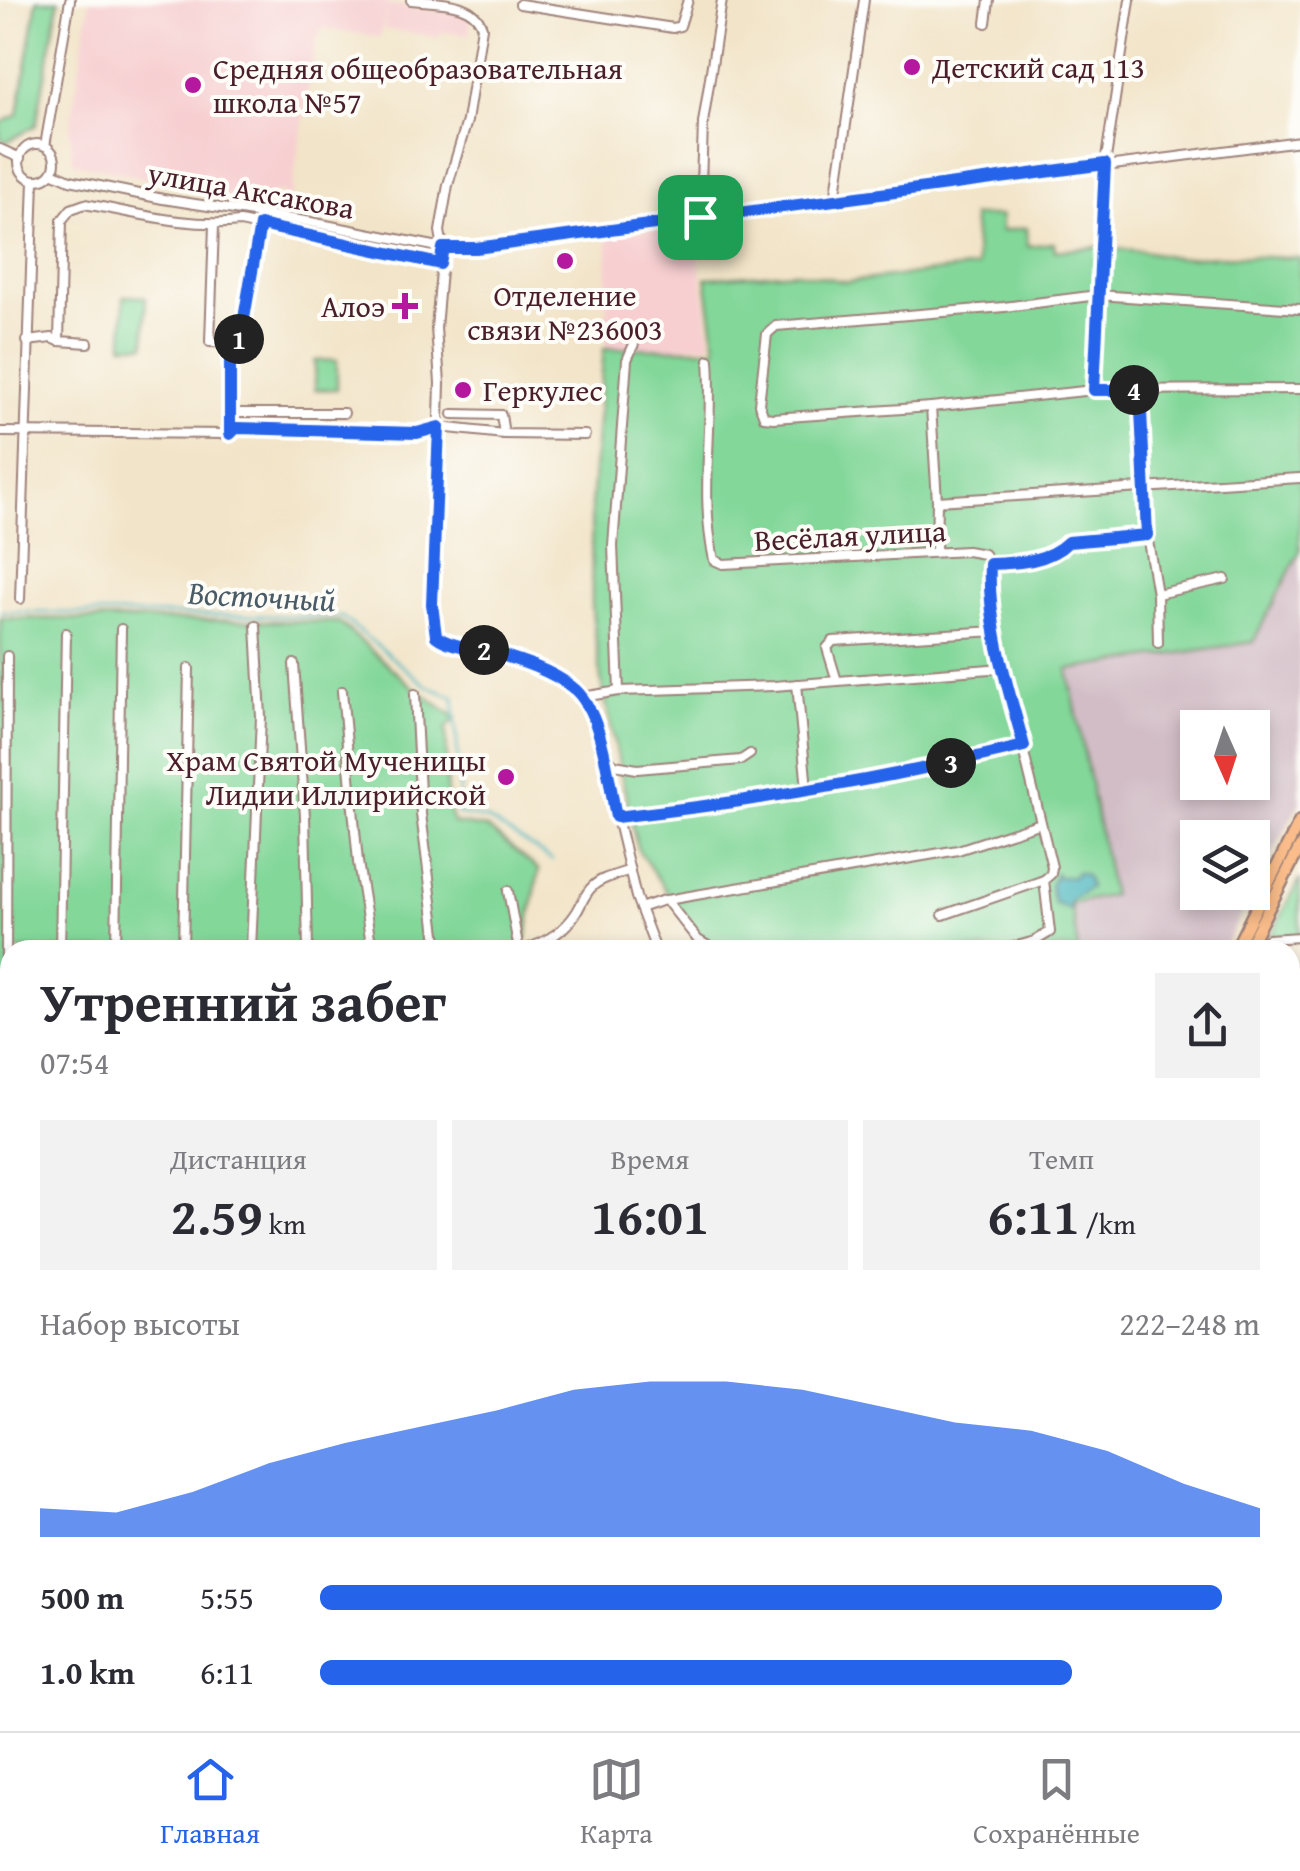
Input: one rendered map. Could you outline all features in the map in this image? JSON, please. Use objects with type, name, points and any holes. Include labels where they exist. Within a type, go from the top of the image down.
[{"type":"main road","points":[[1239,940],[1300,821]]},
{"type":"main road","points":[[1252,940],[1300,846]]},
{"type":"street","points":[[46,146],[70,0]]},
{"type":"street","points":[[410,0],[469,8],[480,18],[482,27],[467,121],[440,231],[443,248],[436,328],[439,427],[432,612],[436,636],[445,642],[534,666],[573,687],[582,697],[593,718],[640,908],[652,940]]},
{"type":"street","points":[[520,4],[673,28],[684,19],[688,0]]},
{"type":"street","points":[[700,217],[702,122],[722,0]]},
{"type":"street","points":[[834,200],[864,0]]},
{"type":"street","points":[[986,23],[989,0]]},
{"type":"street","points":[[1094,390],[1105,164],[1130,0]]},
{"type":"street","name":"улица Аксакова","points":[[52,172],[70,180],[163,199],[443,248],[476,248],[1105,164],[1300,142]]},
{"type":"street","points":[[30,146],[46,146],[54,155],[52,172],[44,179],[34,180],[23,173],[20,158],[30,146]]},
{"type":"street","points":[[0,149],[20,158]]},
{"type":"street","points":[[20,599],[34,180]]},
{"type":"street","points":[[59,342],[62,220],[71,209],[85,204],[214,225],[260,225],[440,264]]},
{"type":"street","points":[[214,225],[210,342],[230,343],[241,336],[260,225]]},
{"type":"street","points":[[1300,308],[1098,295],[776,326],[767,334],[760,404],[764,416],[931,407],[1094,390],[1300,389]]},
{"type":"street","points":[[27,342],[52,338],[88,343]]},
{"type":"street","points":[[230,343],[230,434]]},
{"type":"street","points":[[619,692],[613,546],[626,360],[634,344]]},
{"type":"street","name":"Весёлая улица","points":[[709,360],[710,544],[714,560],[722,564],[936,551],[984,554],[990,564],[1025,562],[1059,551],[1068,542],[1147,535]]},
{"type":"street","points":[[1140,390],[1147,535],[1156,594],[1158,644]]},
{"type":"street","points":[[931,407],[936,551]]},
{"type":"street","points":[[230,413],[344,413]]},
{"type":"street","points":[[452,414],[501,415],[504,434]]},
{"type":"street","points":[[0,432],[230,434],[236,428],[417,433],[439,427],[504,434],[585,435]]},
{"type":"street","points":[[937,501],[1300,478]]},
{"type":"street","points":[[943,916],[1052,874],[1003,668],[990,564]]},
{"type":"street","points":[[1156,594],[1225,580]]},
{"type":"street","points":[[251,940],[261,717],[256,626]]},
{"type":"street","points":[[116,940],[120,630]]},
{"type":"street","points":[[836,681],[827,648],[833,641],[996,631]]},
{"type":"street","points":[[60,940],[66,633]]},
{"type":"street","points":[[5,940],[7,656]]},
{"type":"street","points":[[294,664],[306,816],[308,940]]},
{"type":"street","points":[[183,940],[190,668]]},
{"type":"street","points":[[582,697],[1003,668]]},
{"type":"street","points":[[798,684],[807,789]]},
{"type":"street","points":[[342,692],[358,862],[370,940]]},
{"type":"street","points":[[414,694],[421,814],[437,940]]},
{"type":"street","points":[[616,817],[807,789],[1024,746]]},
{"type":"street","points":[[603,754],[616,766],[637,769],[741,760],[750,754]]},
{"type":"street","points":[[640,908],[666,900],[958,850],[1041,823]]},
{"type":"street","points":[[548,940],[575,915],[596,882],[630,870]]},
{"type":"street","points":[[1038,940],[1050,932],[1044,880]]},
{"type":"street","points":[[508,891],[519,940]]},
{"type":"street","points":[[666,900],[698,940]]},
{"type":"street","points":[[1268,939],[1300,938]]},
{"type":"shaded area","name":"Средняя общеобразовательная школа №57","points":[[90,0],[386,0],[386,4],[471,15],[469,35],[449,32],[439,33],[438,37],[384,29],[385,13],[380,37],[324,28],[316,39],[289,210],[282,207],[284,193],[274,192],[271,206],[73,162],[70,131]]},
{"type":"shaded area","points":[[694,224],[711,344],[606,353],[608,235]]},
{"type":"shaded area","points":[[1300,551],[1300,802],[1270,859],[1270,820],[1180,820],[1180,910],[1243,910],[1228,940],[1076,940],[1070,904],[1112,895],[1067,669],[1252,642]]},
{"type":"green space","points":[[37,0],[59,0],[36,125],[7,142],[0,138],[0,123],[18,115]]},
{"type":"green space","points":[[972,216],[1001,216],[1001,231],[1027,228],[1028,246],[1054,243],[1055,251],[1096,247],[1179,258],[1300,258],[1300,551],[1253,642],[1068,670],[1112,895],[1071,904],[1076,940],[698,940],[637,848],[601,680],[592,610],[591,506],[604,348],[716,349],[706,278],[797,272],[847,282],[977,267]]},
{"type":"green space","points":[[124,296],[146,297],[145,345],[123,345]]},
{"type":"green space","points":[[337,360],[337,389],[315,390],[315,361]]},
{"type":"green space","points":[[0,618],[339,622],[412,686],[456,718],[446,729],[447,789],[453,823],[487,828],[539,870],[526,940],[0,940]]},
{"type":"green space","points":[[1300,879],[1300,940],[1270,937]]},
{"type":"water","points":[[1076,872],[1086,875],[1090,887],[1070,901],[1069,910],[1054,903],[1050,886],[1056,873],[1058,877],[1073,877]]},
{"type":"waterway","name":"Восточный","points":[[0,612],[342,617],[427,686],[454,697],[458,814],[487,819],[552,860]]},
{"type":"place","name":"Детский сад 113","points":[[912,67]]},
{"type":"place","name":"Средняя общеобразовательная школа №57","points":[[193,85]]},
{"type":"place","name":"Отделение связи №236003","points":[[565,261]]},
{"type":"place","name":"Алоэ","points":[[405,306]]},
{"type":"place","name":"Геркулес","points":[[463,390]]},
{"type":"place","name":"Храм Святой Мученицы Лидии Иллирийской","points":[[506,777]]},
{"type":"route","points":[[1105,164],[1094,390],[1140,390],[1147,535],[1068,542],[1059,551],[1025,562],[990,564],[996,631],[1024,746],[764,797],[616,817],[593,718],[573,687],[534,666],[445,642],[436,636],[432,604],[439,427],[417,433],[236,428],[230,434],[230,343],[241,336],[260,225],[440,264],[443,248],[476,248],[700,217],[1105,164]]}]
